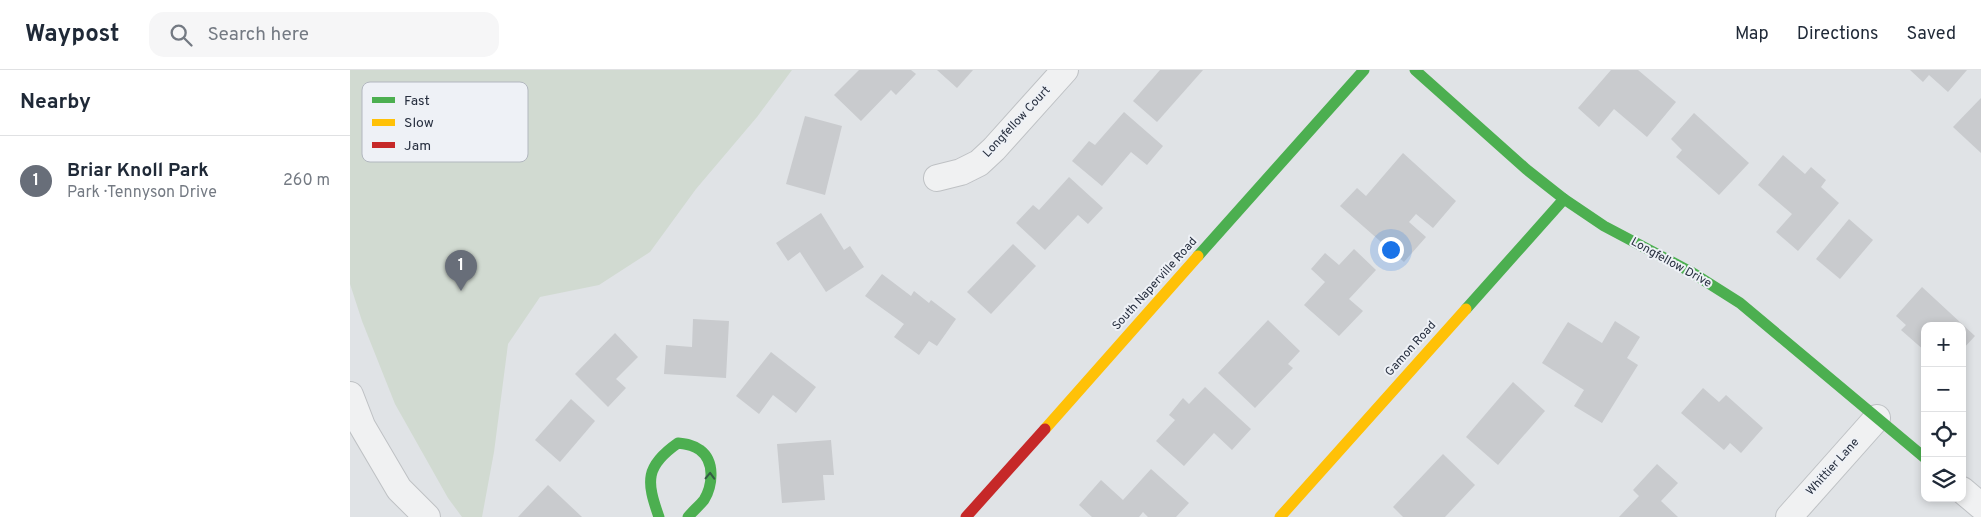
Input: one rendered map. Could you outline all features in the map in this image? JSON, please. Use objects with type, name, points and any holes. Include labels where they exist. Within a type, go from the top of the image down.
[{"type":"street","name":"Longfellow Court","points":[[937,178],[961,172],[979,163],[994,149],[1065,70]]},
{"type":"street","name":"South Naperville Road","points":[[966,517],[1364,70]]},
{"type":"street","name":"Longfellow Drive","points":[[1415,70],[1526,169],[1564,199],[1604,226],[1691,272],[1740,304],[1924,457]]},
{"type":"street","name":"Gamon Road","points":[[1280,517],[1564,199]]},
{"type":"street","points":[[350,395],[356,430],[399,489],[427,517]]},
{"type":"street","name":"Whittier Lane","points":[[1789,517],[1877,418]]},
{"type":"street","points":[[659,517],[652,500],[648,481],[653,466],[663,452],[678,443],[693,446],[705,453],[711,466],[710,483],[704,500],[688,517]]},
{"type":"street","points":[[1966,493],[1981,506]]},
{"type":"shaded area","points":[[350,70],[792,70],[757,117],[696,189],[650,252],[599,285],[540,297],[508,344],[494,452],[482,517],[462,517],[448,498],[395,404],[362,321],[350,284]]},
{"type":"building","points":[[859,70],[911,70],[916,74],[896,95],[891,90],[861,121],[834,95]]},
{"type":"building","points":[[937,70],[973,70],[957,88]]},
{"type":"building","points":[[1160,70],[1203,70],[1157,122],[1133,101]]},
{"type":"building","points":[[1611,70],[1638,70],[1676,102],[1647,137],[1614,109],[1599,127],[1578,108]]},
{"type":"building","points":[[1910,70],[1967,70],[1948,92],[1929,75],[1923,82]]},
{"type":"building","points":[[1981,98],[1981,153],[1953,127]]},
{"type":"building","points":[[1124,112],[1163,146],[1147,165],[1131,152],[1102,186],[1072,161],[1089,141],[1095,145]]},
{"type":"building","points":[[1694,113],[1749,163],[1719,195],[1676,157],[1682,150],[1671,139]]},
{"type":"building","points":[[805,116],[842,126],[825,195],[786,184]]},
{"type":"building","points":[[1403,153],[1456,201],[1433,228],[1416,214],[1409,222],[1426,237],[1404,262],[1340,206],[1357,188],[1366,196]]},
{"type":"building","points":[[1783,155],[1805,174],[1811,167],[1826,180],[1821,187],[1839,203],[1798,251],[1776,232],[1792,214],[1758,185]]},
{"type":"building","points":[[1069,177],[1103,208],[1088,224],[1078,215],[1045,250],[1016,223],[1033,205],[1039,210]]},
{"type":"building","points":[[821,213],[844,250],[850,246],[864,267],[826,292],[800,252],[788,261],[776,243]]},
{"type":"building","points":[[1849,219],[1873,240],[1840,279],[1816,259]]},
{"type":"building","points":[[1013,244],[1036,266],[991,314],[967,292]]},
{"type":"building","points":[[1354,249],[1376,270],[1349,299],[1363,311],[1339,336],[1304,305],[1325,282],[1311,269],[1325,253],[1339,265]]},
{"type":"building","points":[[882,274],[911,296],[914,291],[929,303],[931,300],[956,319],[937,346],[929,341],[919,355],[894,337],[904,324],[865,296]]},
{"type":"building","points":[[1922,287],[1960,322],[1921,322],[1921,348],[1901,330],[1906,325],[1896,316]]},
{"type":"building","points":[[693,319],[729,321],[726,378],[664,374],[666,345],[692,347]]},
{"type":"building","points":[[1268,320],[1300,351],[1288,364],[1293,368],[1255,408],[1218,373]]},
{"type":"building","points":[[1615,321],[1640,337],[1627,358],[1638,365],[1602,423],[1574,406],[1584,390],[1542,363],[1568,322],[1602,343]]},
{"type":"building","points":[[1966,328],[1975,336],[1966,346]]},
{"type":"building","points":[[615,333],[638,357],[616,379],[626,388],[608,407],[575,374]]},
{"type":"building","points":[[771,352],[816,387],[796,413],[773,395],[759,414],[736,396]]},
{"type":"building","points":[[1513,382],[1545,411],[1498,465],[1466,437]]},
{"type":"building","points":[[1205,387],[1251,429],[1232,450],[1214,433],[1184,466],[1156,441],[1175,420],[1169,415],[1183,398],[1189,404]]},
{"type":"building","points":[[1703,388],[1719,402],[1726,395],[1763,428],[1741,453],[1730,443],[1724,450],[1681,413]]},
{"type":"building","points":[[571,399],[595,421],[560,462],[535,440]]},
{"type":"building","points":[[831,440],[834,475],[823,475],[825,500],[782,503],[777,444]]},
{"type":"building","points":[[1443,454],[1475,485],[1445,517],[1403,517],[1393,507]]},
{"type":"building","points":[[1657,464],[1678,483],[1661,501],[1678,517],[1619,517],[1639,496],[1633,490]]},
{"type":"building","points":[[1151,469],[1189,503],[1176,517],[1148,517],[1143,512],[1139,517],[1092,517],[1079,505],[1101,480],[1123,500]]},
{"type":"building","points":[[548,485],[582,517],[518,517]]},
{"type":"traffic: fast","points":[[1198,256],[1364,70]]},
{"type":"traffic: fast","points":[[1415,70],[1526,169],[1564,199],[1604,226],[1691,272],[1740,303],[1924,457]]},
{"type":"traffic: fast","points":[[1466,309],[1564,199]]},
{"type":"traffic: fast","points":[[659,517],[652,493],[651,475],[659,459],[678,443],[687,444],[700,450],[708,460],[711,474],[711,480],[704,500],[688,517]]},
{"type":"traffic: slow","points":[[1045,429],[1198,256]]},
{"type":"traffic: slow","points":[[1280,517],[1466,309]]},
{"type":"traffic: jam","points":[[966,517],[1045,429]]},
{"type":"place","name":"Briar Knoll Park","points":[[461,291]]}]
